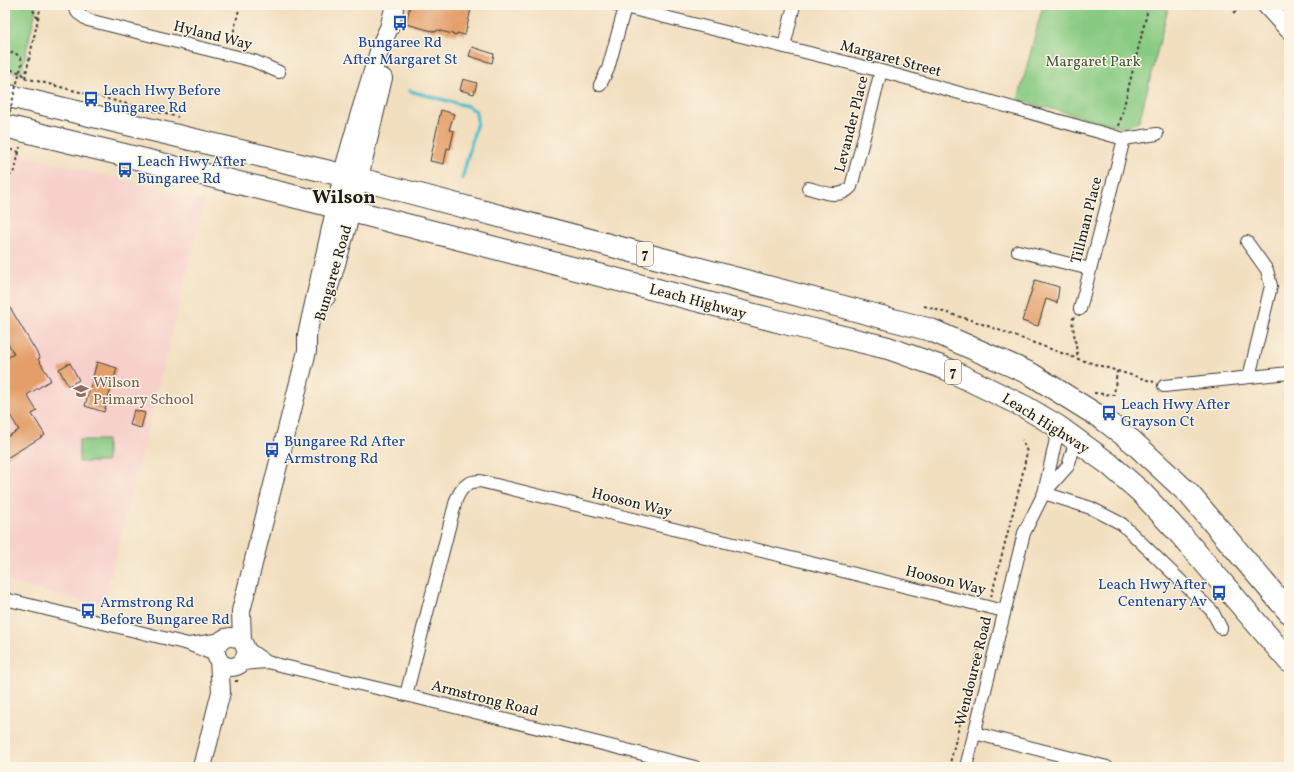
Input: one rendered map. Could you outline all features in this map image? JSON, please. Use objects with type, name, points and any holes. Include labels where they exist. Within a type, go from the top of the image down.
[{"type":"highway","name":"7","points":[[5,95],[351,177],[900,320],[931,330],[1031,374],[1102,419],[1133,442],[1189,494],[1289,612]]},
{"type":"highway","name":"Leach Highway","points":[[5,126],[343,209],[781,322],[888,348],[947,370],[999,393],[1026,407],[1057,426],[1109,464],[1141,492],[1191,546],[1289,661]]},
{"type":"highway","points":[[977,350],[1024,380],[1068,412],[1073,422],[1076,440]]},
{"type":"street","name":"Hyland Way","points":[[73,5],[78,13],[88,20],[254,61],[279,72]]},
{"type":"street","name":"Bungaree Road","points":[[202,767],[221,692],[228,647],[241,611],[307,351],[307,335],[351,177],[390,46],[389,28],[395,5]]},
{"type":"street","points":[[784,47],[794,5]]},
{"type":"street","points":[[1266,5],[1289,30]]},
{"type":"street","points":[[600,85],[608,68],[621,6]]},
{"type":"street","name":"Margaret Street","points":[[621,6],[881,71],[1120,138],[1157,134]]},
{"type":"street","name":"Levander Place","points":[[808,188],[836,195],[844,193],[851,187],[881,71]]},
{"type":"street","name":"Tillman Place","points":[[1080,309],[1120,138]]},
{"type":"street","points":[[1246,242],[1267,270],[1271,286],[1249,377]]},
{"type":"street","points":[[1018,252],[1090,269]]},
{"type":"street","points":[[1164,386],[1289,373]]},
{"type":"street","name":"Wendouree Road","points":[[966,767],[1024,533],[1044,493],[1056,439],[1057,426]]},
{"type":"street","name":"Wendouree Road","points":[[1044,493],[1068,466],[1076,440]]},
{"type":"street","name":"Hooson Way","points":[[406,695],[456,500],[462,488],[473,481],[480,481],[1004,611]]},
{"type":"street","points":[[1044,493],[1091,508],[1122,524],[1212,611],[1221,628]]},
{"type":"street","name":"Armstrong Road","points":[[5,599],[188,644],[228,647],[267,662],[695,767]]},
{"type":"street","name":"Armstrong Road","points":[[188,644],[228,647]]},
{"type":"street","name":"Bungaree Road","points":[[221,692],[238,673],[246,656],[228,647]]},
{"type":"street","name":"Armstrong Road","points":[[238,673],[267,662]]},
{"type":"street","points":[[974,733],[1108,767]]},
{"type":"path","points":[[30,5],[38,19]]},
{"type":"path","points":[[25,78],[41,5]]},
{"type":"path","points":[[229,55],[240,5]]},
{"type":"path","points":[[1120,138],[1149,5]]},
{"type":"path","points":[[1234,13],[1243,5]]},
{"type":"path","points":[[5,56],[14,52],[21,58],[22,63],[5,130]]},
{"type":"path","points":[[5,68],[22,73],[25,78],[178,118]]},
{"type":"path","points":[[5,181],[15,170],[20,147]]},
{"type":"path","points":[[5,148],[19,152]]},
{"type":"path","points":[[924,306],[974,321],[1078,359],[1164,386]]},
{"type":"path","points":[[1078,359],[1072,320],[1080,309]]},
{"type":"path","points":[[1093,393],[1114,395],[1117,371]]},
{"type":"shaded area","name":"Wilson Primary School","points":[[5,151],[205,200],[103,606],[5,581]]},
{"type":"green space","points":[[5,5],[37,5],[21,74],[5,70]]},
{"type":"green space","name":"Margaret Park","points":[[1043,5],[1169,5],[1139,122],[1125,128],[1018,100]]},
{"type":"green space","points":[[79,440],[107,440],[107,462],[79,462]]},
{"type":"building","points":[[410,5],[472,5],[465,35],[457,33],[456,35],[437,30],[436,32],[406,24]]},
{"type":"building","points":[[472,47],[494,54],[492,63],[469,56]]},
{"type":"building","points":[[463,79],[477,83],[474,94],[460,90]]},
{"type":"building","points":[[441,110],[454,114],[449,130],[454,131],[450,149],[447,148],[444,164],[430,161]]},
{"type":"building","points":[[1035,280],[1059,287],[1057,303],[1046,299],[1038,326],[1022,321]]},
{"type":"building","points":[[5,299],[40,358],[38,359],[51,380],[27,395],[37,411],[32,414],[45,435],[5,459],[5,438],[19,430],[5,407],[5,359],[14,354],[5,338]]},
{"type":"building","points":[[97,362],[117,368],[104,412],[85,406]]},
{"type":"building","points":[[70,363],[79,380],[68,386],[59,369]]},
{"type":"building","points":[[134,410],[145,413],[141,428],[130,425]]},
{"type":"waterway","points":[[410,91],[467,106],[476,111],[477,122],[462,179]]},
{"type":"place","name":"Bungaree Rd After Margaret St","points":[[400,23]]},
{"type":"place","name":"Leach Hwy Before Bungaree Rd","points":[[91,99]]},
{"type":"place","name":"Leach Hwy After Bungaree Rd","points":[[125,170]]},
{"type":"place","name":"Wilson Primary School","points":[[81,391]]},
{"type":"place","name":"Leach Hwy After Grayson Ct","points":[[1109,413]]},
{"type":"place","name":"Bungaree Rd After Armstrong Rd","points":[[272,450]]},
{"type":"place","name":"Leach Hwy After Centenary Av","points":[[1219,593]]},
{"type":"place","name":"Armstrong Rd Before Bungaree Rd","points":[[88,611]]},
{"type":"district","name":"Wilson","points":[[344,196]]}]
